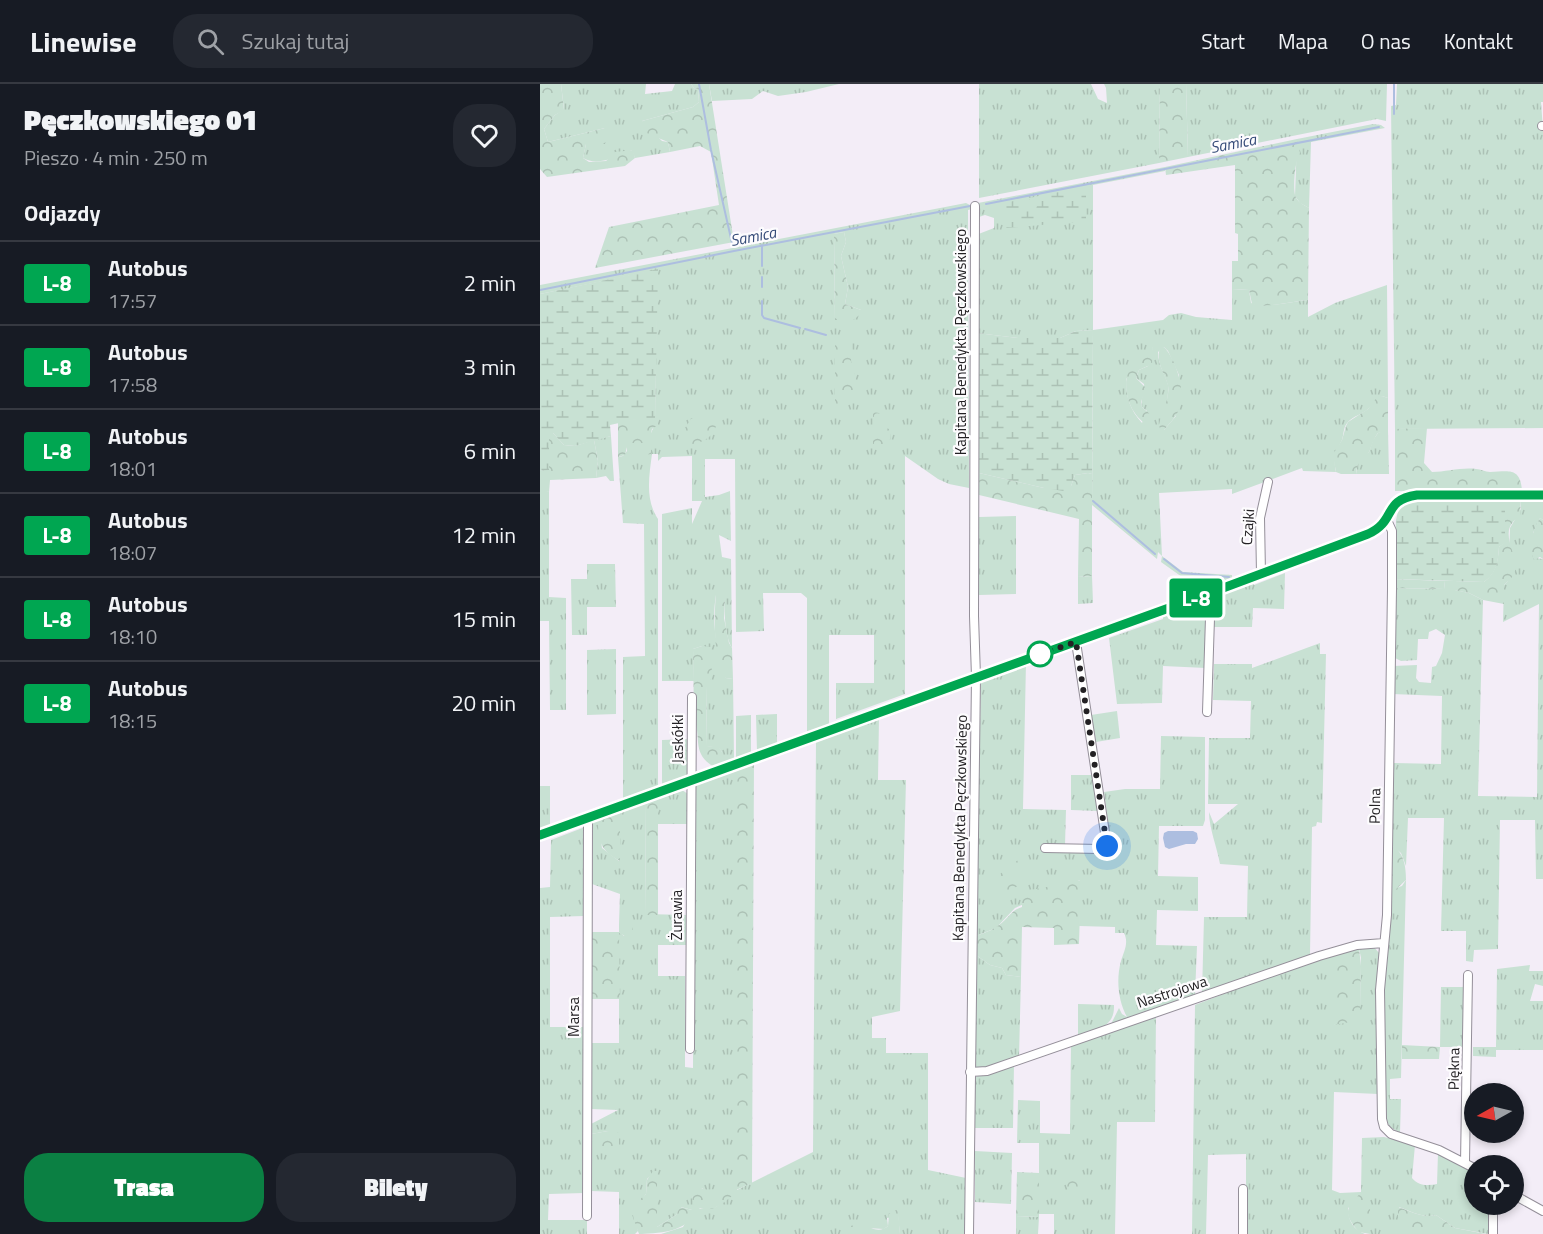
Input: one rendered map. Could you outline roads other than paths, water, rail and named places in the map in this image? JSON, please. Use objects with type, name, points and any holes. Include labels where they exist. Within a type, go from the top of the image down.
[{"type":"street","name":"Kapitana Benedykta Pęczkowskiego","points":[[969,1234],[976,677],[974,616],[975,206]]},
{"type":"street","name":"Czajki","points":[[1261,574],[1260,518],[1268,482]]},
{"type":"street","points":[[540,835],[1368,534],[1380,528],[1398,501],[1413,496],[1543,495]]},
{"type":"street","name":"Polna","points":[[1387,520],[1392,531],[1392,589],[1387,915],[1380,983],[1382,1119],[1388,1131],[1464,1162]]},
{"type":"street","points":[[1207,712],[1210,618],[1208,594]]},
{"type":"street","points":[[1045,848],[1102,849],[1107,846],[1076,642]]},
{"type":"street","name":"Jaskółki","points":[[692,697],[692,781]]},
{"type":"street","name":"Żurawia","points":[[690,1049],[692,781]]},
{"type":"street","name":"Marsa","points":[[586,1216],[588,818]]},
{"type":"street","name":"Nastrojowa","points":[[970,1072],[987,1071],[1319,956],[1357,945],[1384,943]]},
{"type":"street","name":"Piękna","points":[[1466,1155],[1468,975]]},
{"type":"street","points":[[1243,1234],[1244,1189]]},
{"type":"street","points":[[1524,1201],[1543,1211]]},
{"type":"street","points":[[1493,1215],[1493,1234]]},
{"type":"water","points":[[1193,831],[1197,833],[1198,839],[1195,844],[1169,849],[1165,847],[1163,838],[1164,833]]},
{"type":"waterway","points":[[699,84],[732,243]]},
{"type":"waterway","name":"Samica","points":[[1394,84],[1394,114]]},
{"type":"waterway","name":"Samica","points":[[986,204],[1379,127]]},
{"type":"waterway","name":"Samica","points":[[540,290],[970,206]]},
{"type":"waterway","points":[[762,245],[762,266]]},
{"type":"waterway","points":[[762,277],[762,287]]},
{"type":"waterway","points":[[762,301],[764,318],[800,328]]},
{"type":"waterway","points":[[805,329],[826,335]]},
{"type":"waterway","points":[[1093,501],[1155,554]]},
{"type":"waterway","points":[[1164,559],[1182,573],[1229,577]]}]
